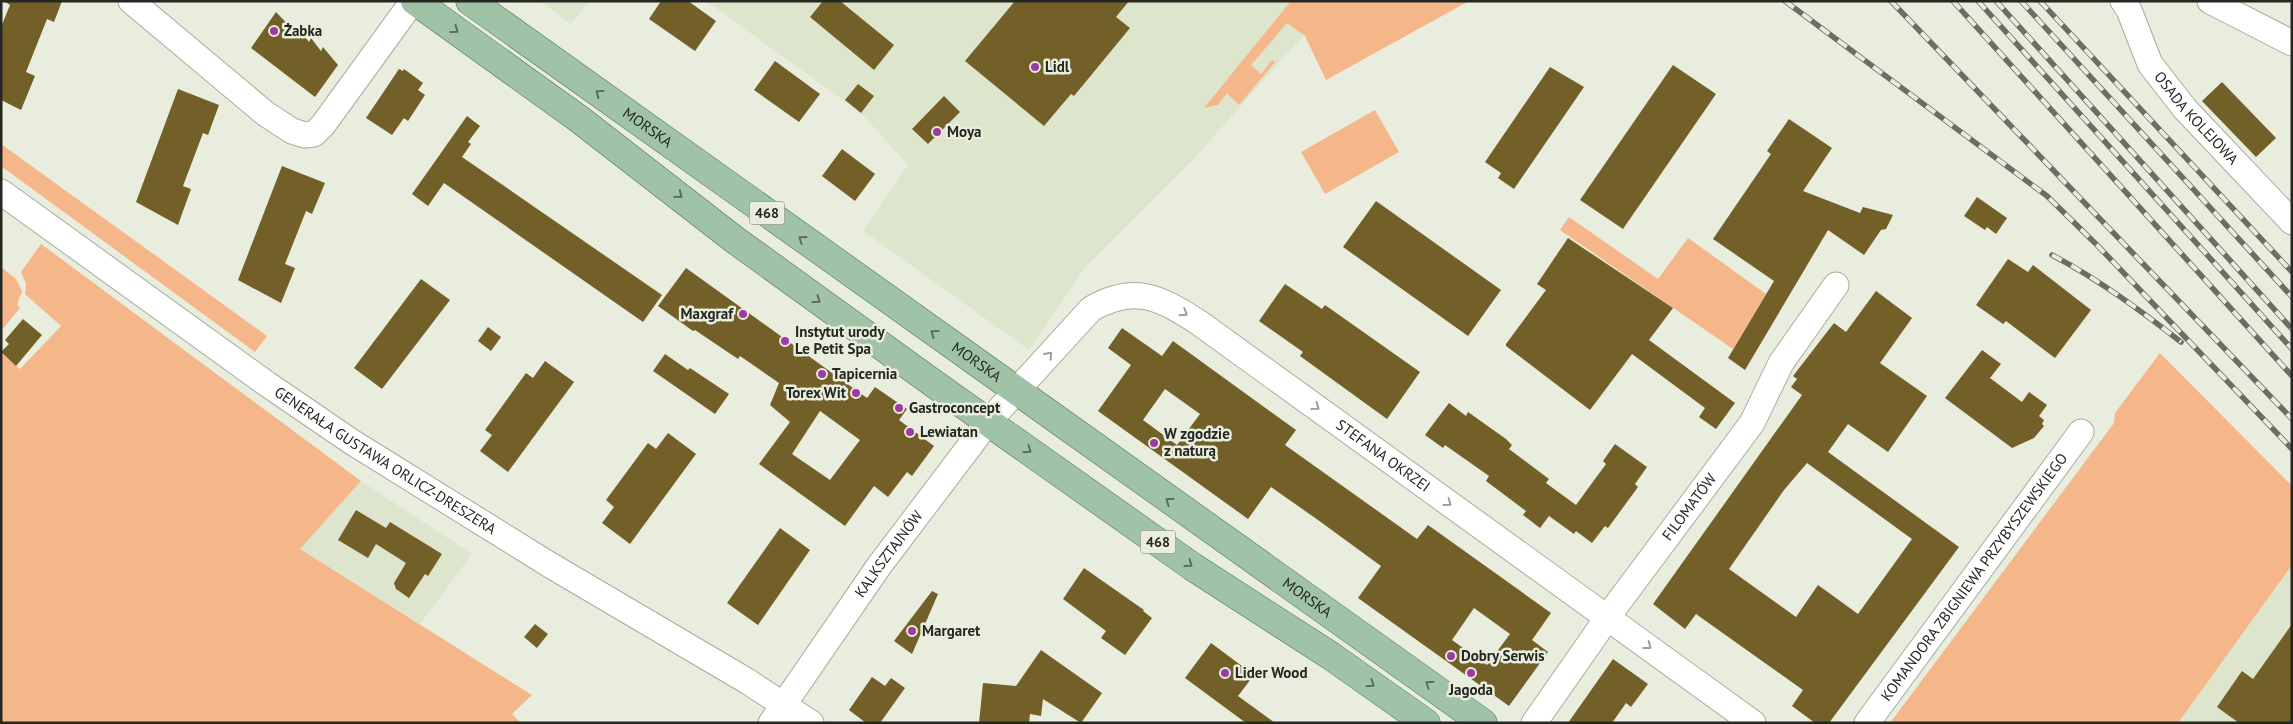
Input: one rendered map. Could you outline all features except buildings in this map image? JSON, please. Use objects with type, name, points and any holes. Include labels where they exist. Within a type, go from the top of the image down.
[{"type":"main road","name":"468","points":[[414,1],[579,118],[735,240],[988,422],[1193,568],[1331,656],[1426,723]]},
{"type":"main road","name":"MORSKA","points":[[470,1],[1483,723]]},
{"type":"street","points":[[131,1],[266,114],[292,131],[305,135],[314,134],[323,126],[414,1]]},
{"type":"street","name":"OSADA KOLEJOWA","points":[[2123,1],[2129,10],[2150,64],[2185,109],[2292,222]]},
{"type":"street","points":[[2210,1],[2292,43]]},
{"type":"street","name":"GENERAŁA GUSTAWA ORLICZ-DRESZERA","points":[[1,192],[267,384],[352,442],[534,555],[778,714],[811,723]]},
{"type":"street","name":"FILOMATÓW","points":[[1534,723],[1608,617],[1752,423],[1781,363],[1836,285]]},
{"type":"street","name":"STEFANA OKRZEI","points":[[1017,392],[1091,309],[1110,298],[1132,295],[1155,298],[1198,322],[1753,723]]},
{"type":"street","name":"KALKSZTAJNÓW","points":[[778,714],[879,566],[988,422],[1017,392]]},
{"type":"street","name":"KOMANDORA ZBIGNIEWA PRZYBYSZEWSKIEGO","points":[[1867,723],[2080,432]]},
{"type":"shaded area","points":[[540,1],[590,1],[571,24]]},
{"type":"shaded area","points":[[706,1],[1334,1],[1192,161],[1084,269],[1029,350],[863,231],[908,165],[862,114]]},
{"type":"shaded area","points":[[1291,1],[1469,1],[1326,80],[1305,36],[1287,23],[1251,65],[1261,74],[1272,60],[1275,62],[1239,105],[1227,93],[1218,105],[1204,108]]},
{"type":"shaded area","points":[[1375,110],[1399,152],[1325,194],[1301,152]]},
{"type":"shaded area","points":[[1,144],[267,336],[255,352],[1,166]]},
{"type":"shaded area","points":[[1569,217],[1658,279],[1688,238],[1766,294],[1733,349],[1560,230]]},
{"type":"shaded area","points":[[41,244],[361,481],[300,549],[532,695],[512,714],[521,723],[1,723],[1,353],[20,369],[61,326],[25,294],[26,284],[21,272]]},
{"type":"shaded area","points":[[1,267],[16,279],[22,291],[17,305],[20,308],[1,331]]},
{"type":"shaded area","points":[[2160,353],[2292,486],[2292,565],[2178,723],[1890,723],[2114,423],[2115,413]]},
{"type":"shaded area","points":[[361,481],[472,554],[420,624],[299,549]]},
{"type":"shaded area","points":[[2292,565],[2292,723],[2178,723],[2273,591]]},
{"type":"railway","points":[[1785,1],[2047,196],[2097,245],[2292,449]]},
{"type":"railway","points":[[1891,1],[2292,419]]},
{"type":"railway","points":[[1953,1],[2292,376]]},
{"type":"railway","points":[[1978,1],[2292,349]]},
{"type":"railway","points":[[1996,1],[2292,329]]},
{"type":"railway","points":[[2021,1],[2292,297]]},
{"type":"railway","points":[[2040,1],[2292,272]]},
{"type":"railway","points":[[2052,255],[2086,274],[2181,342]]},
{"type":"place","name":"Żabka","points":[[274,31]]},
{"type":"place","name":"Lidl","points":[[1035,67]]},
{"type":"place","name":"Moya","points":[[937,132]]},
{"type":"place","name":"Maxgraf","points":[[743,314]]},
{"type":"place","name":"Instytut urody Le Petit Spa","points":[[785,341]]},
{"type":"place","name":"Tapicernia","points":[[822,374]]},
{"type":"place","name":"Torex Wit","points":[[856,393]]},
{"type":"place","name":"Gastroconcept","points":[[899,408]]},
{"type":"place","name":"Lewiatan","points":[[910,432]]},
{"type":"place","name":"W zgodzie z naturą","points":[[1154,443]]},
{"type":"place","name":"Margaret","points":[[912,631]]},
{"type":"place","name":"Dobry Serwis","points":[[1451,656]]},
{"type":"place","name":"Lider Wood","points":[[1225,673]]},
{"type":"place","name":"Jagoda","points":[[1471,673]]}]
